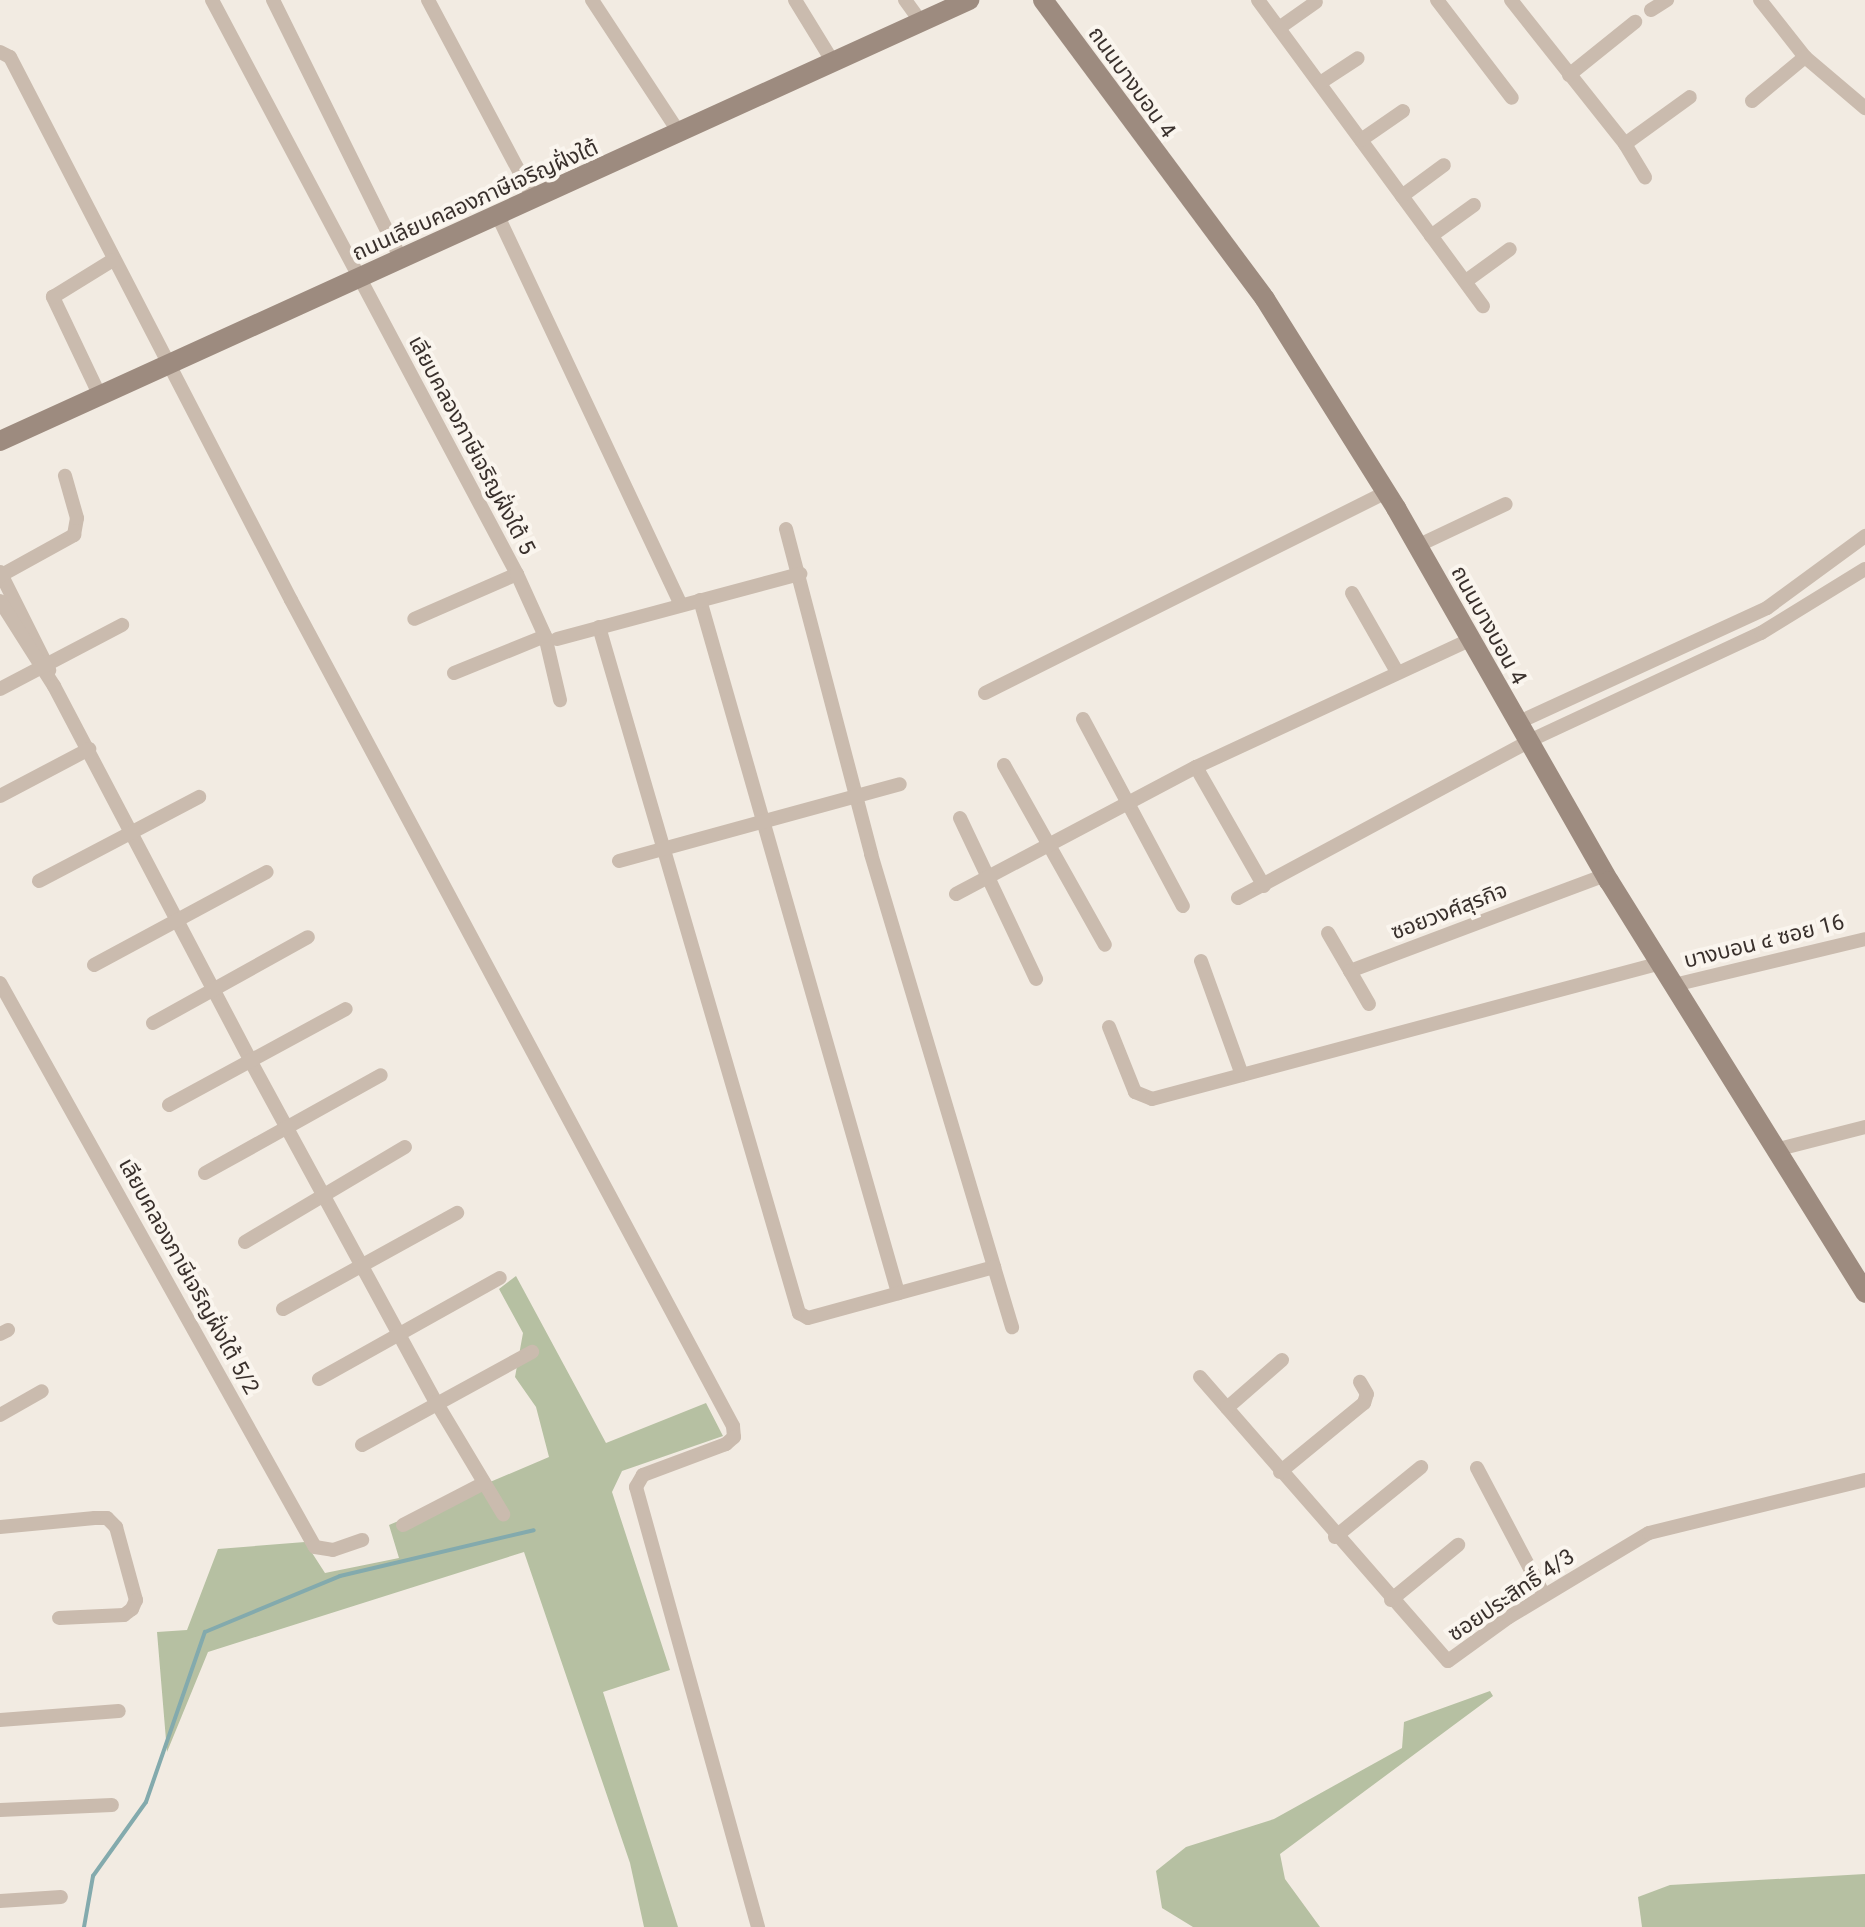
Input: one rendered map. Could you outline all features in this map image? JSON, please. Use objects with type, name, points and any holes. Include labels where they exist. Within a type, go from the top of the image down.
[{"type":"street","name":"เลียบคลองภาษีเจริญฝั่งใต้ 5","points":[[212,0],[357,279],[517,574],[414,619]]},
{"type":"street","points":[[273,0],[401,259]]},
{"type":"street","points":[[428,0],[534,199]]},
{"type":"street","points":[[592,0],[680,134]]},
{"type":"street","points":[[795,0],[833,62]]},
{"type":"street","points":[[905,0],[921,22]]},
{"type":"street","name":"ถนนเลียบคลองภาษีเจริญฝั่งใต้","points":[[0,441],[969,0]]},
{"type":"street","name":"ถนนบางบอน 4","points":[[1043,0],[1265,299],[1386,492],[1468,641],[1606,875],[1865,1293]]},
{"type":"street","points":[[1258,0],[1483,306]]},
{"type":"street","points":[[1437,0],[1512,98]]},
{"type":"street","points":[[1651,10],[1667,0]]},
{"type":"street","points":[[1760,0],[1805,57],[1865,108]]},
{"type":"street","points":[[1514,1],[1625,144],[1645,177]]},
{"type":"street","points":[[1279,28],[1316,2]]},
{"type":"street","points":[[1569,75],[1635,22]]},
{"type":"street","points":[[0,52],[10,57],[167,364],[733,1426],[734,1437],[726,1444],[643,1475],[636,1487],[758,1927]]},
{"type":"street","points":[[1752,101],[1805,57]]},
{"type":"street","points":[[1320,83],[1358,58]]},
{"type":"street","points":[[1625,144],[1690,97]]},
{"type":"street","points":[[1361,140],[1403,111]]},
{"type":"street","points":[[1402,196],[1444,165]]},
{"type":"street","points":[[1431,236],[1474,205]]},
{"type":"street","points":[[497,214],[681,605]]},
{"type":"street","points":[[1466,281],[1510,249]]},
{"type":"street","points":[[100,396],[53,297],[113,260]]},
{"type":"street","points":[[65,476],[77,518],[74,535],[1,574],[43,665],[250,1060],[436,1402],[503,1514]]},
{"type":"street","points":[[985,693],[1386,492]]},
{"type":"street","points":[[1417,546],[1506,504]]},
{"type":"street","points":[[786,529],[856,797],[1012,1327]]},
{"type":"street","points":[[1517,723],[1767,608],[1865,536]]},
{"type":"street","points":[[1238,898],[1529,741],[1761,633],[1865,569]]},
{"type":"street","points":[[517,574],[551,637],[560,700]]},
{"type":"street","points":[[454,673],[551,637],[800,574]]},
{"type":"street","points":[[1352,593],[1396,670]]},
{"type":"street","points":[[700,600],[898,1293]]},
{"type":"street","points":[[0,601],[43,665]]},
{"type":"street","points":[[0,689],[122,625]]},
{"type":"street","points":[[599,627],[799,1313],[808,1318],[994,1267]]},
{"type":"street","points":[[956,894],[1196,767],[1396,670],[1468,641]]},
{"type":"street","points":[[1083,719],[1183,906]]},
{"type":"street","points":[[0,796],[89,749]]},
{"type":"street","points":[[1004,765],[1105,945]]},
{"type":"street","points":[[1196,767],[1264,886]]},
{"type":"street","points":[[619,861],[762,825],[900,784]]},
{"type":"street","points":[[39,881],[199,797]]},
{"type":"street","points":[[960,818],[1036,979]]},
{"type":"street","points":[[94,965],[267,872]]},
{"type":"street","name":"ซอยวงศ์สุรกิจ","points":[[1350,971],[1606,875]]},
{"type":"street","points":[[1328,933],[1369,1004]]},
{"type":"street","points":[[153,1023],[308,937]]},
{"type":"street","name":"บางบอน ๔ ซอย 16","points":[[1674,985],[1865,939]]},
{"type":"street","points":[[1201,961],[1242,1075]]},
{"type":"street","points":[[1109,1027],[1138,1097],[1152,1099],[1661,963]]},
{"type":"street","name":"เลียบคลองภาษีเจริญฝั่งใต้ 5/2","points":[[0,983],[315,1547],[333,1550],[362,1540]]},
{"type":"street","points":[[169,1105],[346,1009]]},
{"type":"street","points":[[205,1173],[289,1129],[381,1075]]},
{"type":"street","points":[[1775,1150],[1865,1127]]},
{"type":"street","points":[[245,1242],[405,1147]]},
{"type":"street","points":[[283,1309],[457,1213]]},
{"type":"street","points":[[319,1379],[500,1278]]},
{"type":"street","points":[[362,1445],[532,1352]]},
{"type":"street","points":[[1227,1408],[1282,1360]]},
{"type":"street","name":"ซอยประสิทธิ์ 4/3","points":[[1200,1377],[1335,1537],[1448,1661],[1544,1595],[1668,1526],[1865,1480]]},
{"type":"street","points":[[1280,1472],[1364,1403],[1367,1394],[1360,1382]]},
{"type":"street","points":[[0,1415],[42,1391]]},
{"type":"street","points":[[1335,1537],[1421,1467]]},
{"type":"street","points":[[1477,1468],[1544,1595]]},
{"type":"street","points":[[403,1525],[484,1483]]},
{"type":"street","points":[[0,1527],[95,1518],[107,1518],[116,1527],[136,1600],[132,1609],[124,1615],[59,1618]]},
{"type":"street","points":[[1391,1600],[1458,1545]]},
{"type":"street","points":[[0,1720],[119,1711]]},
{"type":"street","points":[[0,1810],[112,1805]]},
{"type":"street","points":[[0,1901],[61,1897]]},
{"type":"green space","points":[[516,1276],[606,1443],[706,1403],[723,1436],[622,1471],[612,1492],[670,1670],[603,1692],[678,1927],[644,1927],[630,1863],[524,1552],[208,1652],[167,1752],[157,1632],[187,1630],[218,1549],[305,1542],[325,1573],[399,1558],[389,1525],[549,1457],[536,1407],[515,1377],[523,1333],[499,1289]]},
{"type":"green space","points":[[1490,1691],[1493,1696],[1280,1854],[1285,1879],[1320,1927],[1193,1927],[1162,1908],[1156,1871],[1186,1847],[1274,1819],[1402,1748],[1404,1722]]},
{"type":"green space","points":[[1865,1874],[1865,1927],[1642,1927],[1638,1897],[1670,1885]]},
{"type":"waterway","points":[[84,1927],[93,1876],[146,1802],[205,1632],[340,1576],[534,1530]]}]
